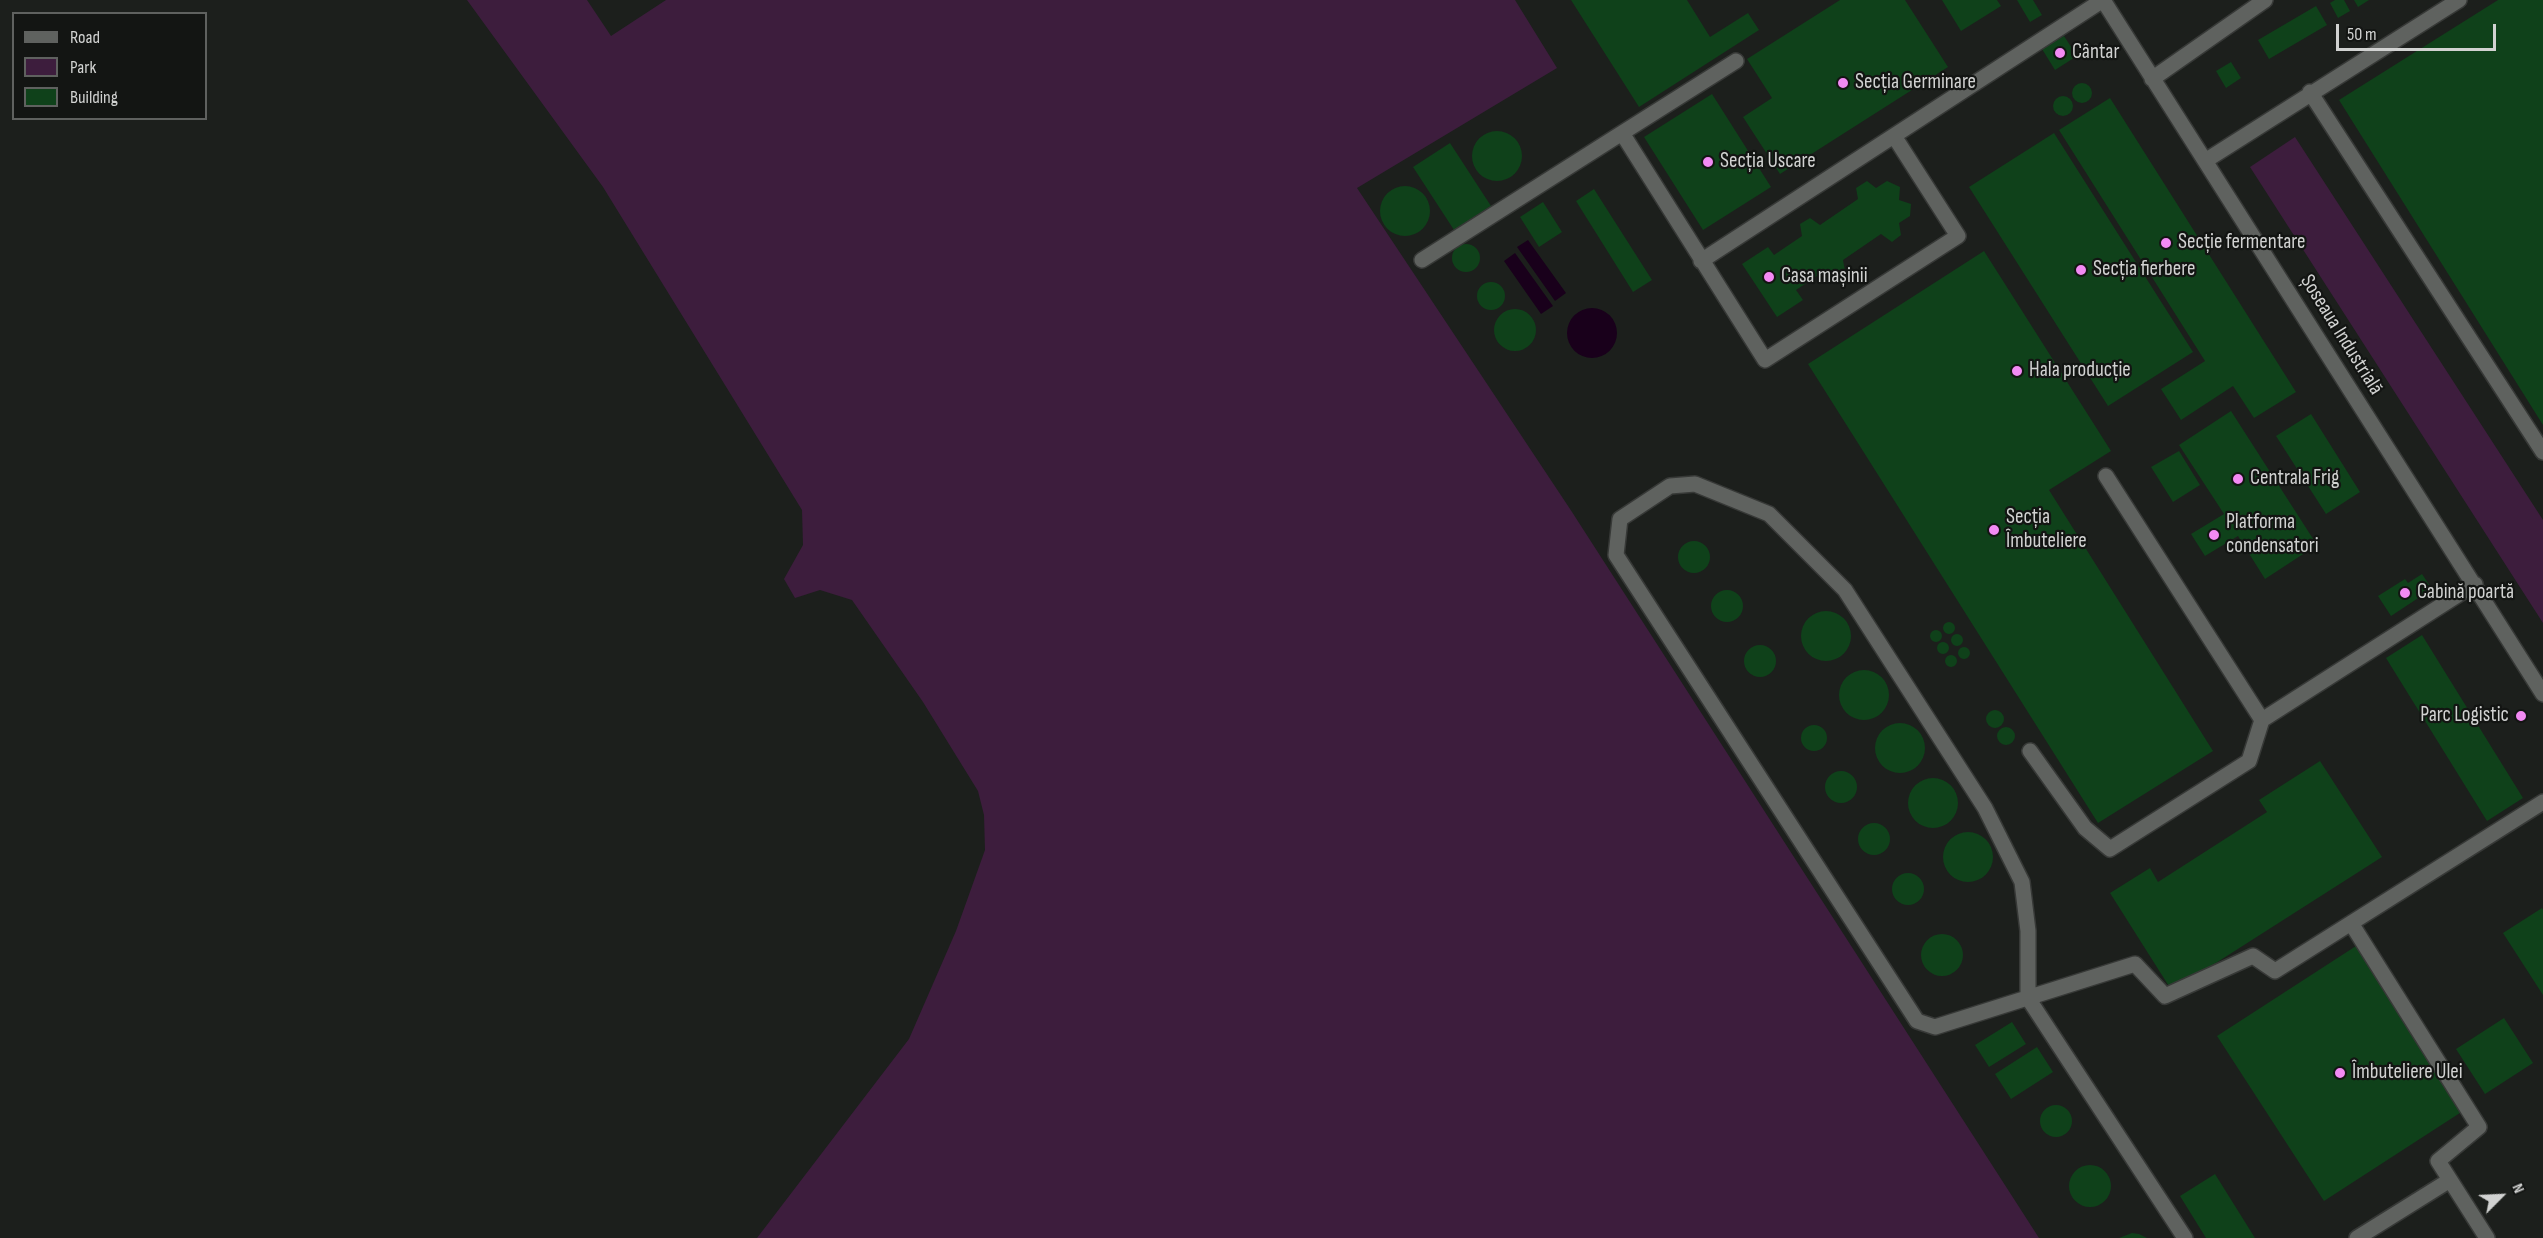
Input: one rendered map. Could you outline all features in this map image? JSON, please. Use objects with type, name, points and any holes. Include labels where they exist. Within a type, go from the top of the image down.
[{"type":"street","points":[[1701,261],[2103,0]]},
{"type":"street","name":"Șoseaua Industrială","points":[[2103,0],[2543,694]]},
{"type":"street","points":[[2152,79],[2265,0]]},
{"type":"street","points":[[2205,161],[2310,92],[2459,0]]},
{"type":"street","points":[[1422,260],[1736,61]]},
{"type":"street","points":[[2310,92],[2543,452]]},
{"type":"street","points":[[1622,134],[1765,360],[1958,236],[1894,136]]},
{"type":"street","points":[[2106,476],[2262,720]]},
{"type":"street","points":[[2185,1238],[2028,998],[2028,931],[2022,882],[1985,808],[1845,590],[1769,514],[1695,484],[1670,486],[1620,519],[1616,555],[1917,1021],[1935,1027],[2028,998],[2136,964],[2166,996],[2253,956],[2275,971],[2543,802]]},
{"type":"street","points":[[2030,751],[2085,828],[2110,849],[2249,761],[2262,720],[2475,584]]},
{"type":"street","points":[[2351,923],[2479,1127],[2438,1161],[2487,1238]]},
{"type":"street","points":[[2357,1238],[2450,1180]]},
{"type":"green space","points":[[467,0],[587,0],[611,36],[666,0],[1515,0],[1557,68],[1357,188],[1572,512],[2039,1238],[757,1238],[909,1039],[956,931],[985,850],[984,815],[978,791],[923,702],[852,600],[820,590],[795,598],[784,579],[803,545],[802,510],[603,187]]},
{"type":"green space","points":[[2295,137],[2543,520],[2543,623],[2250,167]]},
{"type":"shaded area","points":[[1528,240],[1566,293],[1555,301],[1517,247]]},
{"type":"shaded area","points":[[1515,253],[1553,306],[1541,314],[1504,261]]},
{"type":"shaded area","points":[[1592,308],[1610,315],[1617,333],[1610,351],[1592,358],[1574,351],[1567,333],[1574,315]]},
{"type":"building","points":[[1571,0],[1687,0],[1710,37],[1748,13],[1759,30],[1639,107]]},
{"type":"building","name":"Secția Germinare","points":[[1840,0],[1905,0],[1948,67],[1780,174],[1743,117],[1772,98],[1747,59]]},
{"type":"building","points":[[1942,0],[1997,0],[2001,6],[1961,31]]},
{"type":"building","points":[[2017,0],[2033,0],[2042,15],[2030,22]]},
{"type":"building","points":[[2335,0],[2344,0],[2350,11],[2338,18],[2330,3]]},
{"type":"building","points":[[2354,0],[2369,0],[2358,7]]},
{"type":"building","points":[[2498,0],[2543,0],[2543,425],[2339,100]]},
{"type":"building","points":[[2316,6],[2327,25],[2269,59],[2258,40]]},
{"type":"building","name":"Cântar","points":[[2064,36],[2077,56],[2055,70],[2042,49]]},
{"type":"building","points":[[2231,62],[2241,78],[2226,88],[2216,71]]},
{"type":"building","points":[[2082,83],[2089,86],[2092,93],[2089,100],[2082,103],[2075,100],[2072,93],[2075,86]]},
{"type":"building","name":"Secția Uscare","points":[[1712,94],[1771,187],[1703,230],[1644,137]]},
{"type":"building","points":[[2063,96],[2070,99],[2073,106],[2070,113],[2063,116],[2056,113],[2053,106],[2056,99]]},
{"type":"building","name":"Secție fermentare","points":[[2110,98],[2296,392],[2254,418],[2233,386],[2181,420],[2161,389],[2205,361],[2059,130]]},
{"type":"building","points":[[1497,131],[1515,138],[1522,156],[1515,174],[1497,181],[1479,174],[1472,156],[1479,138]]},
{"type":"building","name":"Secția fierbere","points":[[2054,133],[2193,352],[2108,406],[1969,187]]},
{"type":"building","points":[[1450,143],[1491,206],[1454,230],[1413,167]]},
{"type":"building","points":[[1867,181],[1876,188],[1887,181],[1900,187],[1899,200],[1911,204],[1910,216],[1899,223],[1901,235],[1892,242],[1881,234],[1843,260],[1845,271],[1835,278],[1826,270],[1796,290],[1803,300],[1777,317],[1742,264],[1768,247],[1774,255],[1802,236],[1800,224],[1810,218],[1820,225],[1858,199],[1856,188]]},
{"type":"building","points":[[1405,186],[1423,193],[1430,211],[1423,229],[1405,236],[1387,229],[1380,211],[1387,193]]},
{"type":"building","points":[[1594,189],[1652,280],[1633,292],[1576,201]]},
{"type":"building","points":[[1543,202],[1562,232],[1539,247],[1520,217]]},
{"type":"building","points":[[1466,244],[1476,248],[1480,258],[1476,268],[1466,272],[1456,268],[1452,258],[1456,248]]},
{"type":"building","points":[[1984,251],[2111,451],[2049,490],[2213,751],[2098,823],[1808,364]]},
{"type":"building","points":[[1491,282],[1501,286],[1505,296],[1501,306],[1491,310],[1481,306],[1477,296],[1481,286]]},
{"type":"building","points":[[1515,309],[1523,310],[1530,315],[1535,322],[1535,338],[1530,345],[1523,350],[1515,351],[1507,350],[1500,345],[1495,338],[1494,330],[1495,322],[1500,315],[1507,310]]},
{"type":"building","name":"Centrala Frig","points":[[2231,411],[2317,545],[2265,579],[2238,536],[2205,556],[2191,534],[2224,514],[2179,445]]},
{"type":"building","points":[[2311,414],[2360,492],[2326,514],[2276,436]]},
{"type":"building","points":[[2179,451],[2200,485],[2173,502],[2151,467]]},
{"type":"building","points":[[1694,541],[1705,546],[1710,557],[1705,568],[1694,573],[1683,568],[1678,557],[1683,546]]},
{"type":"building","name":"Cabină poartă","points":[[2422,574],[2432,589],[2391,616],[2378,596],[2405,579],[2408,583]]},
{"type":"building","points":[[1727,590],[1738,595],[1743,606],[1738,617],[1727,622],[1716,617],[1711,606],[1716,595]]},
{"type":"building","points":[[1826,611],[1844,618],[1851,636],[1844,654],[1826,661],[1808,654],[1801,636],[1808,618]]},
{"type":"building","points":[[1951,622],[1955,628],[1951,634],[1947,634],[1943,626]]},
{"type":"building","points":[[1938,630],[1942,636],[1938,642],[1934,642],[1930,634]]},
{"type":"building","points":[[1959,634],[1963,640],[1959,646],[1955,646],[1951,638]]},
{"type":"building","points":[[2422,635],[2523,798],[2487,821],[2386,658]]},
{"type":"building","points":[[1945,642],[1949,648],[1945,654],[1941,654],[1937,646]]},
{"type":"building","points":[[1760,645],[1771,650],[1776,661],[1771,672],[1760,677],[1749,672],[1744,661],[1749,650]]},
{"type":"building","points":[[1966,647],[1970,653],[1966,659],[1962,659],[1958,651]]},
{"type":"building","points":[[1953,655],[1957,661],[1953,667],[1949,667],[1945,659]]},
{"type":"building","points":[[1864,670],[1882,677],[1889,695],[1882,713],[1864,720],[1846,713],[1839,695],[1846,677]]},
{"type":"building","points":[[1995,710],[2001,713],[2004,719],[2001,725],[1995,728],[1989,725],[1986,719],[1989,713]]},
{"type":"building","points":[[1900,723],[1918,730],[1925,748],[1918,766],[1900,773],[1882,766],[1875,748],[1882,730]]},
{"type":"building","points":[[1814,725],[1823,729],[1827,738],[1823,747],[1814,751],[1805,747],[1801,738],[1805,729]]},
{"type":"building","points":[[2006,727],[2012,730],[2015,736],[2012,742],[2006,745],[2000,742],[1997,736],[2000,730]]},
{"type":"building","points":[[2320,761],[2382,857],[2172,991],[2110,893],[2150,868],[2158,882],[2267,812],[2259,800]]},
{"type":"building","points":[[1841,771],[1852,776],[1857,787],[1852,798],[1841,803],[1830,798],[1825,787],[1830,776]]},
{"type":"building","points":[[1933,778],[1951,785],[1958,803],[1951,821],[1933,828],[1915,821],[1908,803],[1915,785]]},
{"type":"building","points":[[1874,823],[1885,828],[1890,839],[1885,850],[1874,855],[1863,850],[1858,839],[1863,828]]},
{"type":"building","points":[[1968,832],[1986,839],[1993,857],[1986,875],[1968,882],[1950,875],[1943,857],[1950,839]]},
{"type":"building","points":[[1908,873],[1919,878],[1924,889],[1919,900],[1908,905],[1897,900],[1892,889],[1897,878]]},
{"type":"building","points":[[2542,908],[2543,910],[2543,995],[2503,933]]},
{"type":"building","points":[[1942,934],[1957,940],[1963,955],[1957,970],[1942,976],[1927,970],[1921,955],[1927,940]]},
{"type":"building","name":"Îmbuteliere Ulei","points":[[2356,946],[2463,1111],[2324,1201],[2217,1036]]},
{"type":"building","points":[[2504,1018],[2533,1063],[2485,1094],[2456,1049]]},
{"type":"building","points":[[2012,1022],[2026,1044],[1989,1067],[1975,1045]]},
{"type":"building","points":[[2037,1047],[2053,1072],[2011,1099],[1995,1074]]},
{"type":"building","points":[[2056,1105],[2067,1110],[2072,1121],[2067,1132],[2056,1137],[2045,1132],[2040,1121],[2045,1110]]},
{"type":"building","points":[[2090,1165],[2105,1171],[2111,1186],[2105,1201],[2090,1207],[2075,1201],[2069,1186],[2075,1171]]},
{"type":"building","points":[[2215,1174],[2255,1238],[2206,1238],[2180,1196]]},
{"type":"building","points":[[2132,1233],[2139,1234],[2147,1238],[2119,1238]]},
{"type":"place","name":"Cântar","points":[[2060,53]]},
{"type":"place","name":"Secția Germinare","points":[[1843,83]]},
{"type":"place","name":"Secția Uscare","points":[[1708,162]]},
{"type":"place","name":"Secție fermentare","points":[[2166,243]]},
{"type":"place","name":"Secția fierbere","points":[[2081,270]]},
{"type":"place","name":"Casa mașinii","points":[[1769,277]]},
{"type":"place","name":"Hala producție","points":[[2017,371]]},
{"type":"place","name":"Centrala Frig","points":[[2238,479]]},
{"type":"place","name":"Secția Îmbuteliere","points":[[1994,530]]},
{"type":"place","name":"Platforma condensatori","points":[[2214,535]]},
{"type":"place","name":"Cabină poartă","points":[[2405,593]]},
{"type":"place","name":"Parc Logistic","points":[[2521,716]]},
{"type":"place","name":"Îmbuteliere Ulei","points":[[2340,1073]]}]
